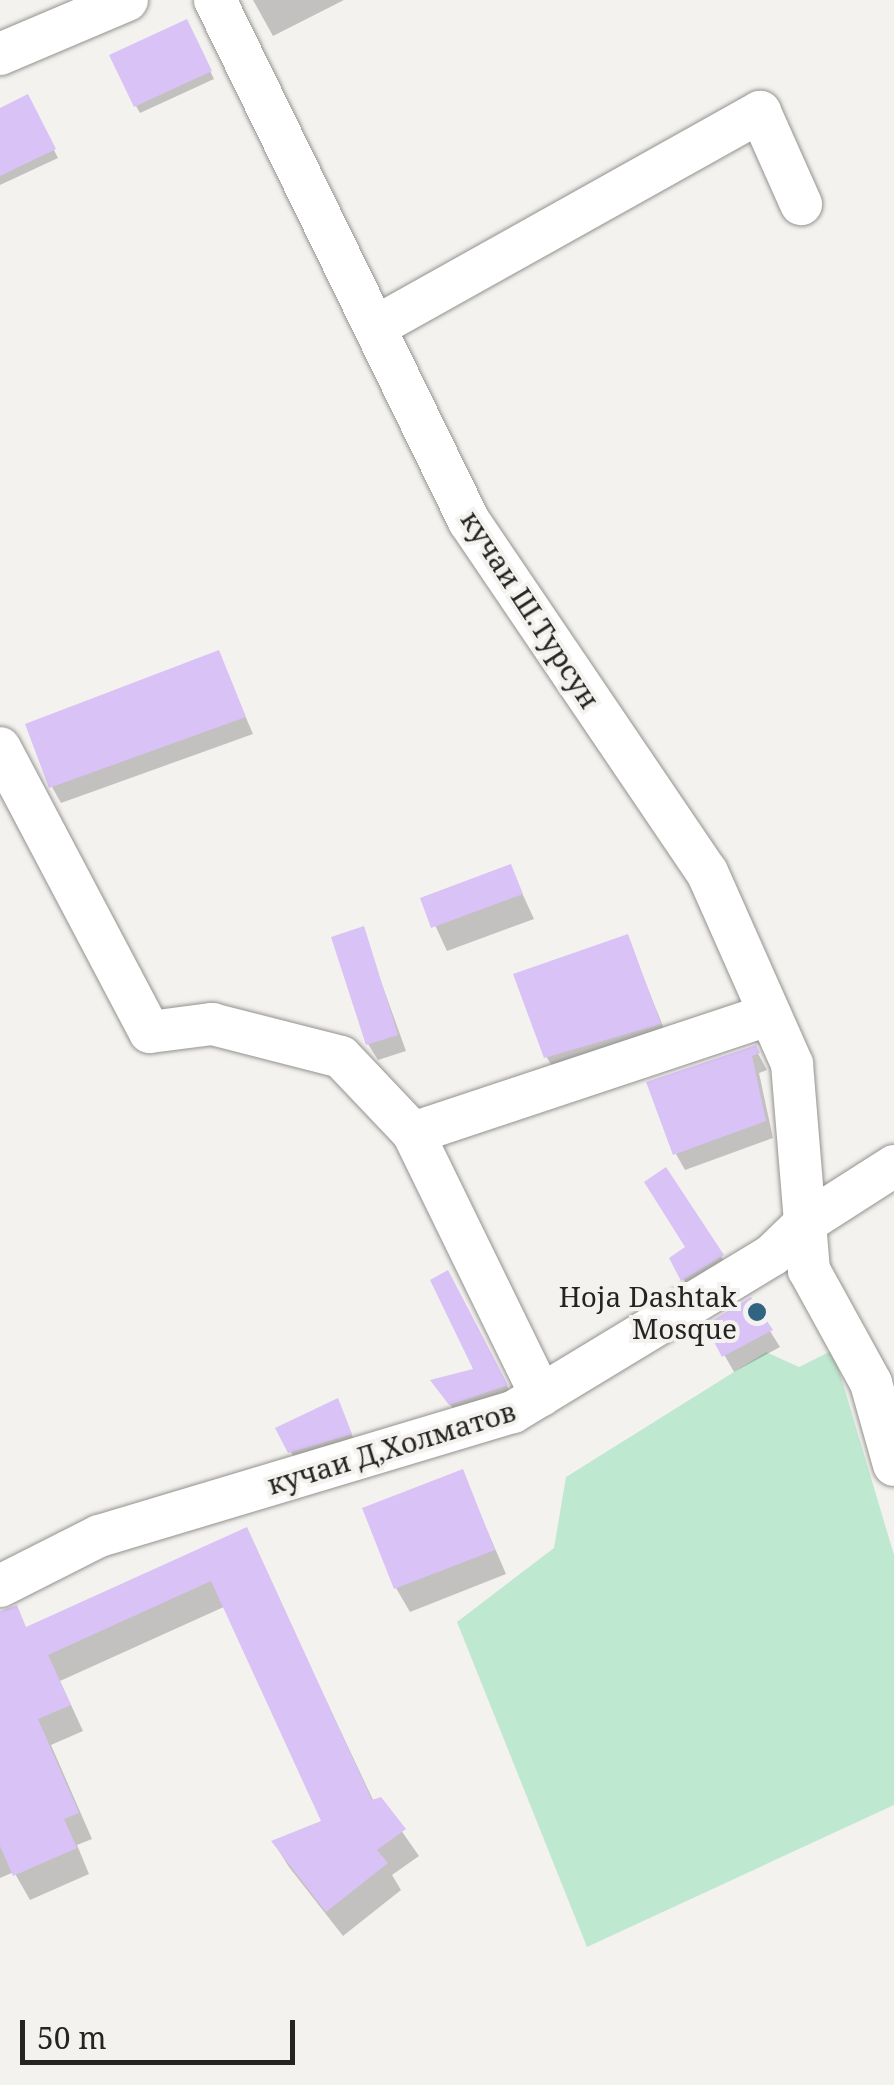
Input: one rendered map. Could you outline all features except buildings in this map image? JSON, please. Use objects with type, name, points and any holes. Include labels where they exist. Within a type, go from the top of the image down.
[{"type":"street","points":[[0,54],[127,0]]},
{"type":"street","name":"кучаи Ш.Турсун","points":[[215,0],[469,521],[707,872],[792,1064],[805,1223]]},
{"type":"street","points":[[377,326],[760,112],[801,204]]},
{"type":"street","points":[[0,748],[150,1032],[212,1024],[341,1057],[413,1133],[542,1395]]},
{"type":"street","points":[[413,1133],[770,1014]]},
{"type":"street","name":"кучаи Д,Холматов","points":[[0,1586],[99,1536],[513,1412],[772,1255],[805,1223],[894,1166]]},
{"type":"street","points":[[805,1223],[809,1270],[871,1383],[894,1465]]},
{"type":"green space","points":[[833,1350],[894,1555],[894,1805],[587,1947],[457,1622],[554,1548],[566,1477],[766,1352],[799,1367]]},
{"type":"place","name":"Hoja Dashtak Mosque","points":[[757,1312]]}]
